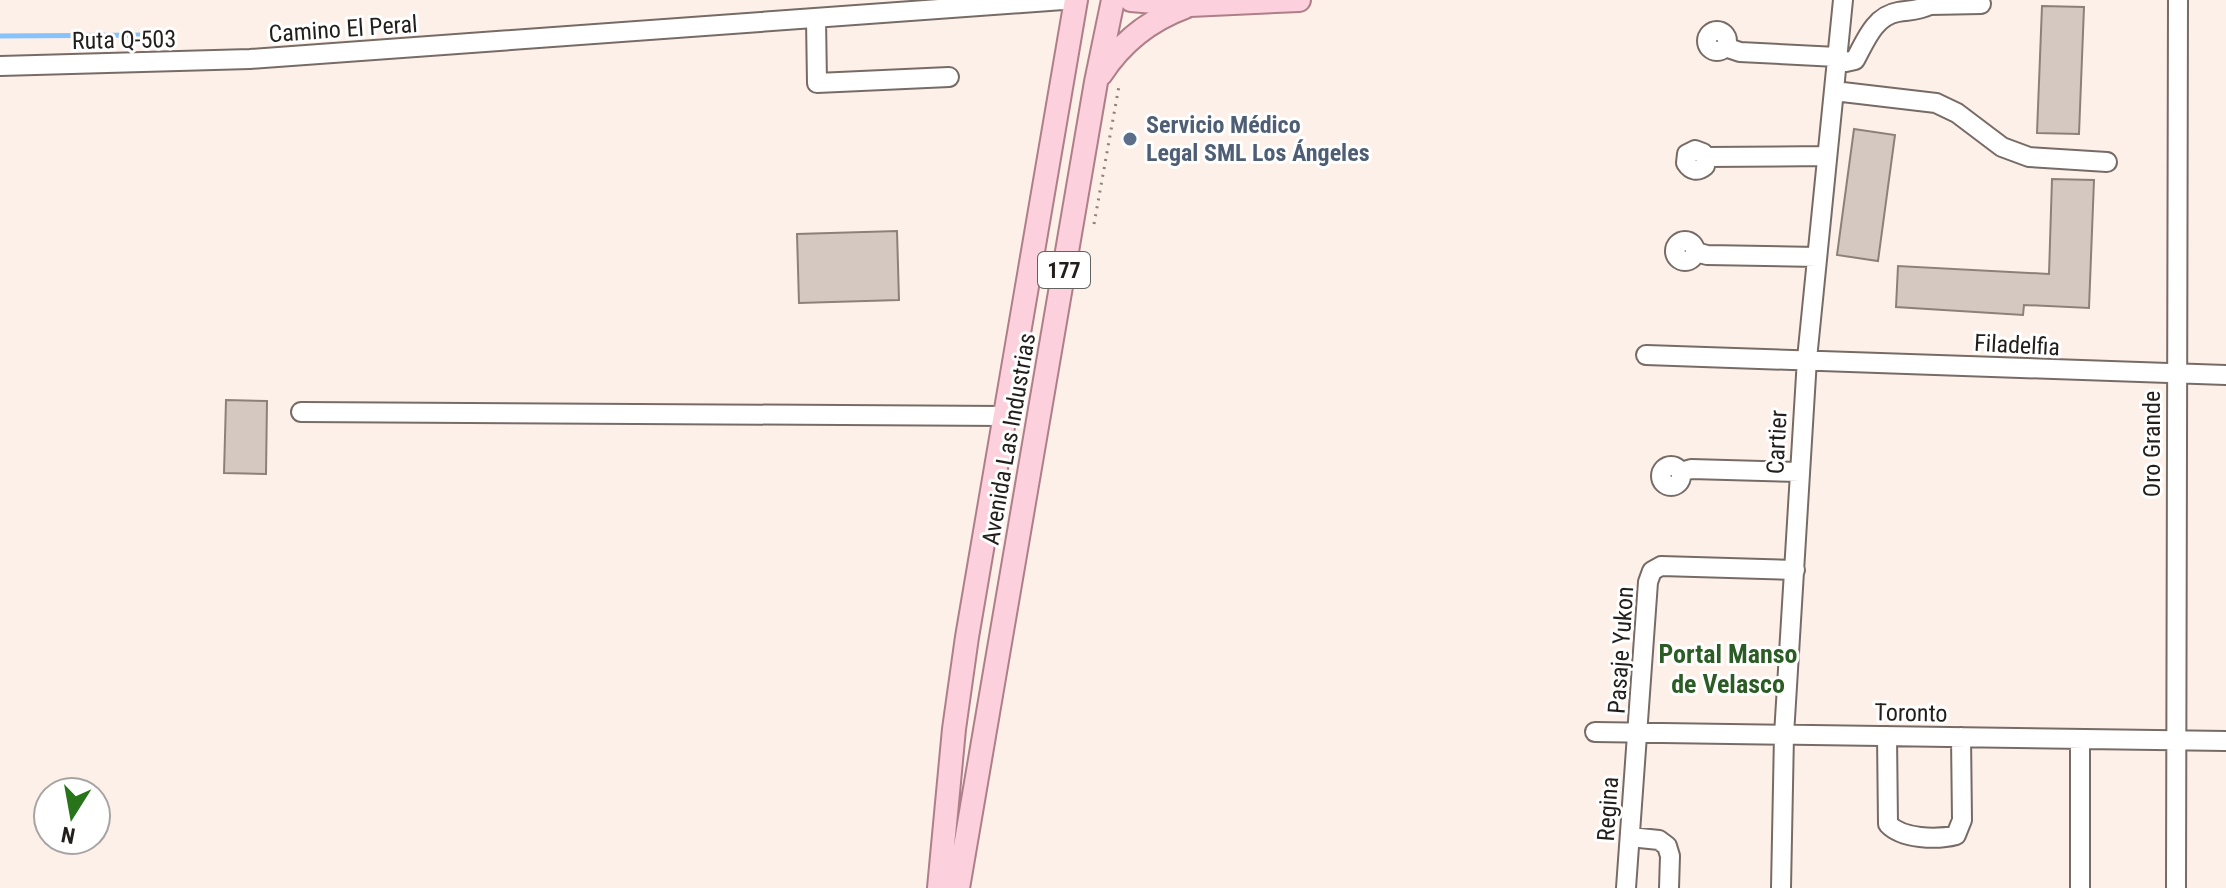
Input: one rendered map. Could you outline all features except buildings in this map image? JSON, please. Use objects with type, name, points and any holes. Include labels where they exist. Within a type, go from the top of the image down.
[{"type":"main road","name":"Avenida Las Industrias","points":[[939,888],[954,729],[1076,0]]},
{"type":"main road","name":"Avenida Las Industrias","points":[[958,888],[1096,82],[1113,0]]},
{"type":"main road","points":[[1131,0],[1190,5],[1299,0]]},
{"type":"main road","points":[[1096,82],[1131,39],[1159,18],[1190,5]]},
{"type":"street","name":"Camino El Peral","points":[[250,59],[816,19],[882,7],[1063,0]]},
{"type":"street","name":"Cartier","points":[[1781,888],[1784,735],[1807,359],[1843,0]]},
{"type":"street","name":"Oro Grande","points":[[2176,888],[2178,0]]},
{"type":"street","points":[[1725,47],[1740,52],[1837,57],[1846,62],[1855,60],[1874,25],[1894,12],[1917,11],[1930,2],[1981,4]]},
{"type":"street","points":[[816,19],[817,83],[949,77]]},
{"type":"street","name":"Ruta Q-503","points":[[0,66],[250,59]]},
{"type":"street","points":[[1834,91],[1936,103],[1957,113],[2002,147],[2029,157],[2107,162]]},
{"type":"street","points":[[1706,157],[1827,156]]},
{"type":"street","points":[[1696,252],[1707,255],[1817,257]]},
{"type":"street","name":"Filadelfia","points":[[1646,355],[2177,376],[2226,375]]},
{"type":"street","points":[[301,412],[1004,416]]},
{"type":"street","points":[[1681,472],[1691,469],[1800,472]]},
{"type":"street","name":"Pasaje Yukon","points":[[1638,733],[1648,582],[1652,571],[1661,566],[1795,570]]},
{"type":"street","name":"Toronto","points":[[1595,732],[2226,741]]},
{"type":"street","name":"Regina","points":[[1626,888],[1638,733]]},
{"type":"street","points":[[1887,736],[1888,824],[1901,834],[1947,837],[1956,835],[1962,820],[1961,737]]},
{"type":"street","points":[[2080,739],[2080,888]]},
{"type":"street","points":[[1630,837],[1659,840],[1667,846],[1670,856],[1669,888]]},
{"type":"waterway","points":[[0,36],[151,35]]},
{"type":"place","name":"Servicio Médico Legal SML Los Ángeles","points":[[1130,139]]},
{"type":"district","name":"Portal Manso de Velasco","points":[[1728,669]]}]
